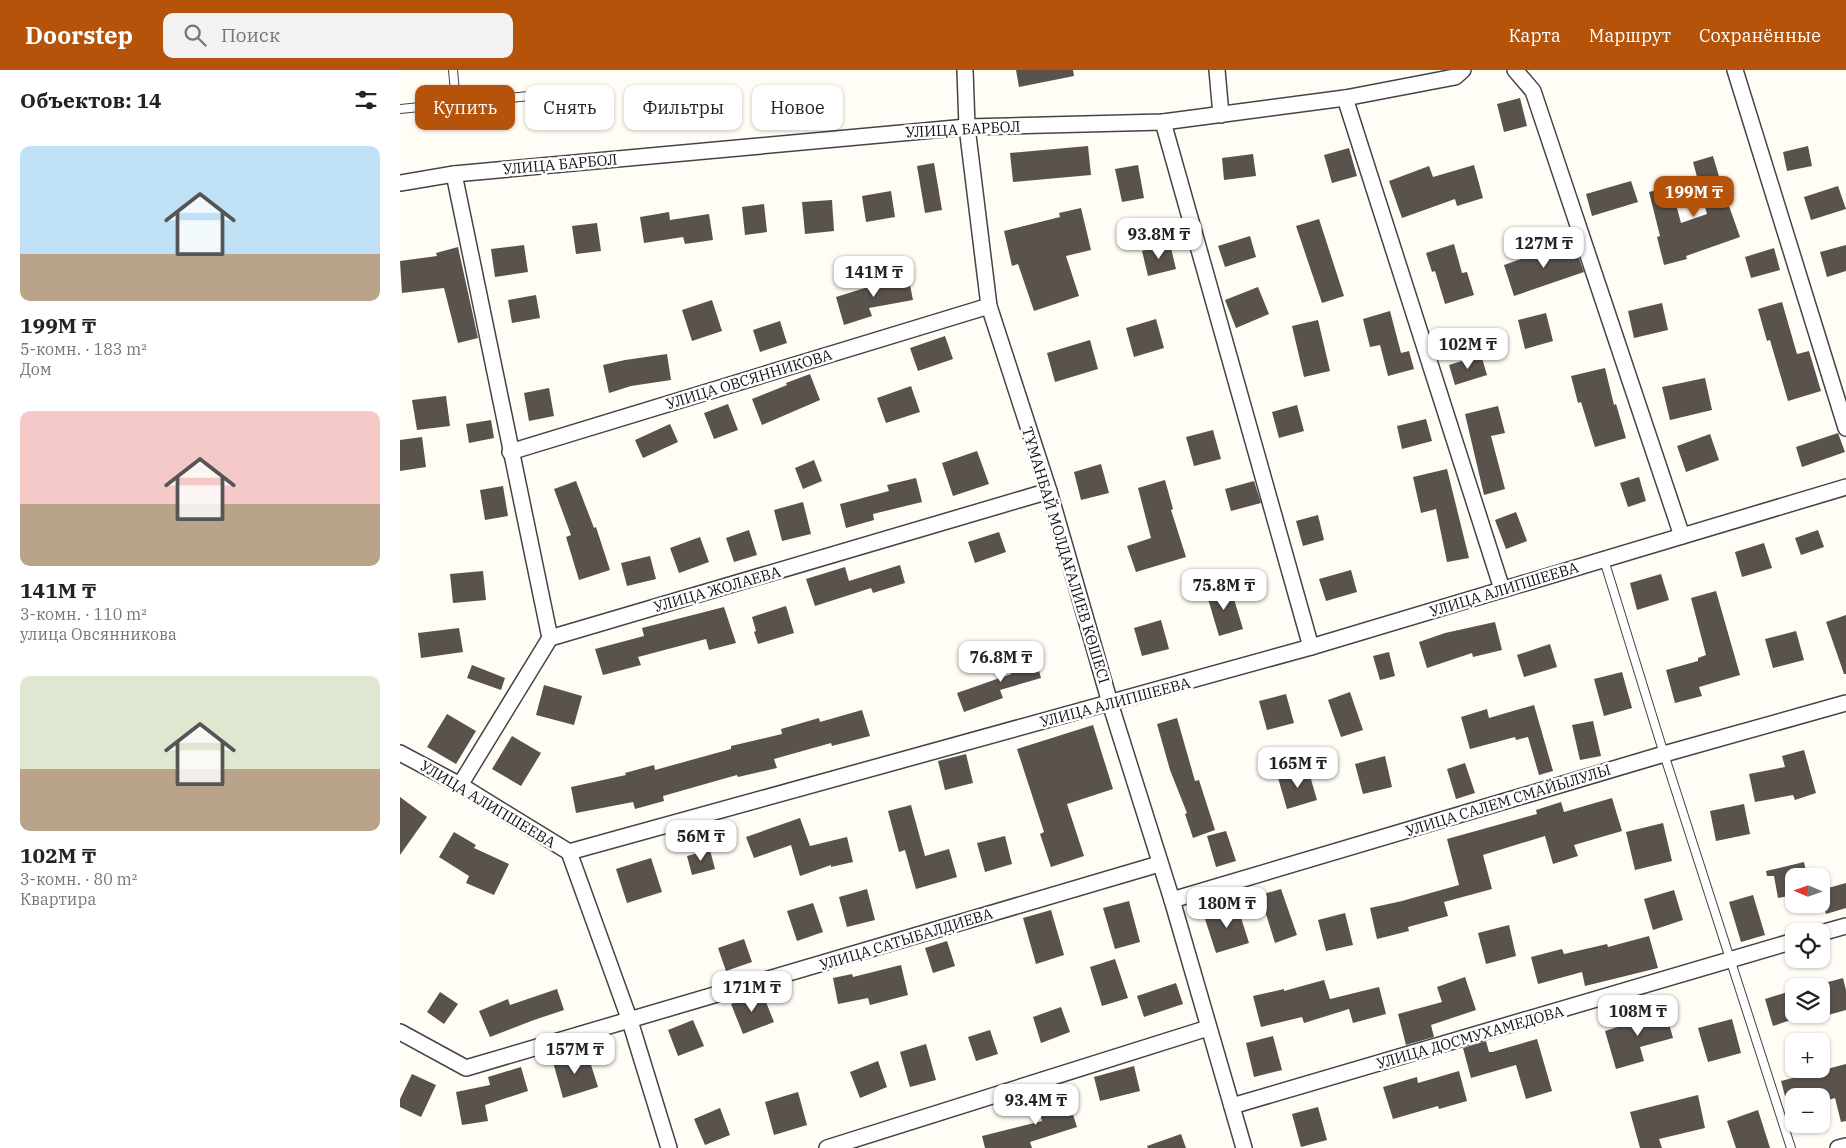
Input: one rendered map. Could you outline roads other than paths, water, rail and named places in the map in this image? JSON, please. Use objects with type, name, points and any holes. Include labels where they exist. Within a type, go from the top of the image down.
[{"type":"street","name":"ТҰМАНБАЙ МОЛДАҒАЛИЕВ КӨШЕСІ","points":[[965,70],[967,127],[989,306],[1049,491],[1110,703],[1159,864],[1172,900],[1244,1148]]},
{"type":"street","points":[[1217,70],[1221,114]]},
{"type":"street","name":"УЛИЦА БАРБОЛ","points":[[400,183],[454,174],[967,127],[1163,122],[1345,98],[1455,76],[1463,70]]},
{"type":"street","points":[[1515,70],[1533,91],[1682,536]]},
{"type":"street","points":[[1735,70],[1846,428]]},
{"type":"street","points":[[1345,98],[1502,589]]},
{"type":"street","points":[[1163,122],[1311,647]]},
{"type":"street","points":[[454,174],[550,638],[460,785]]},
{"type":"street","name":"УЛИЦА ОВСЯННИКОВА","points":[[510,452],[989,306]]},
{"type":"street","name":"УЛИЦА АЛИПШЕЕВА","points":[[400,752],[460,785],[569,852],[1311,647],[1846,487]]},
{"type":"street","name":"УЛИЦА ЖОЛАЕВА","points":[[550,638],[1049,491]]},
{"type":"street","name":"УЛИЦА САЛЕМ СМАЙЫЛУЛЫ","points":[[1172,900],[1664,754],[1846,703]]},
{"type":"street","points":[[569,852],[630,1021],[669,1148]]},
{"type":"street","name":"УЛИЦА САТЫБАЛДИЕВА","points":[[400,1032],[466,1068],[1159,864]]},
{"type":"street","points":[[1830,930],[1846,926]]},
{"type":"street","name":"УЛИЦА ДОСМУХАМЕДОВА","points":[[1232,1106],[1785,945]]},
{"type":"street","points":[[827,1148],[1208,1028]]},
{"type":"street","points":[[1838,1148],[1846,1146]]},
{"type":"lane","points":[[453,70],[454,85]]},
{"type":"lane","points":[[400,109],[415,107]]},
{"type":"lane","points":[[1604,560],[1664,754],[1732,960],[1791,1148]]}]
